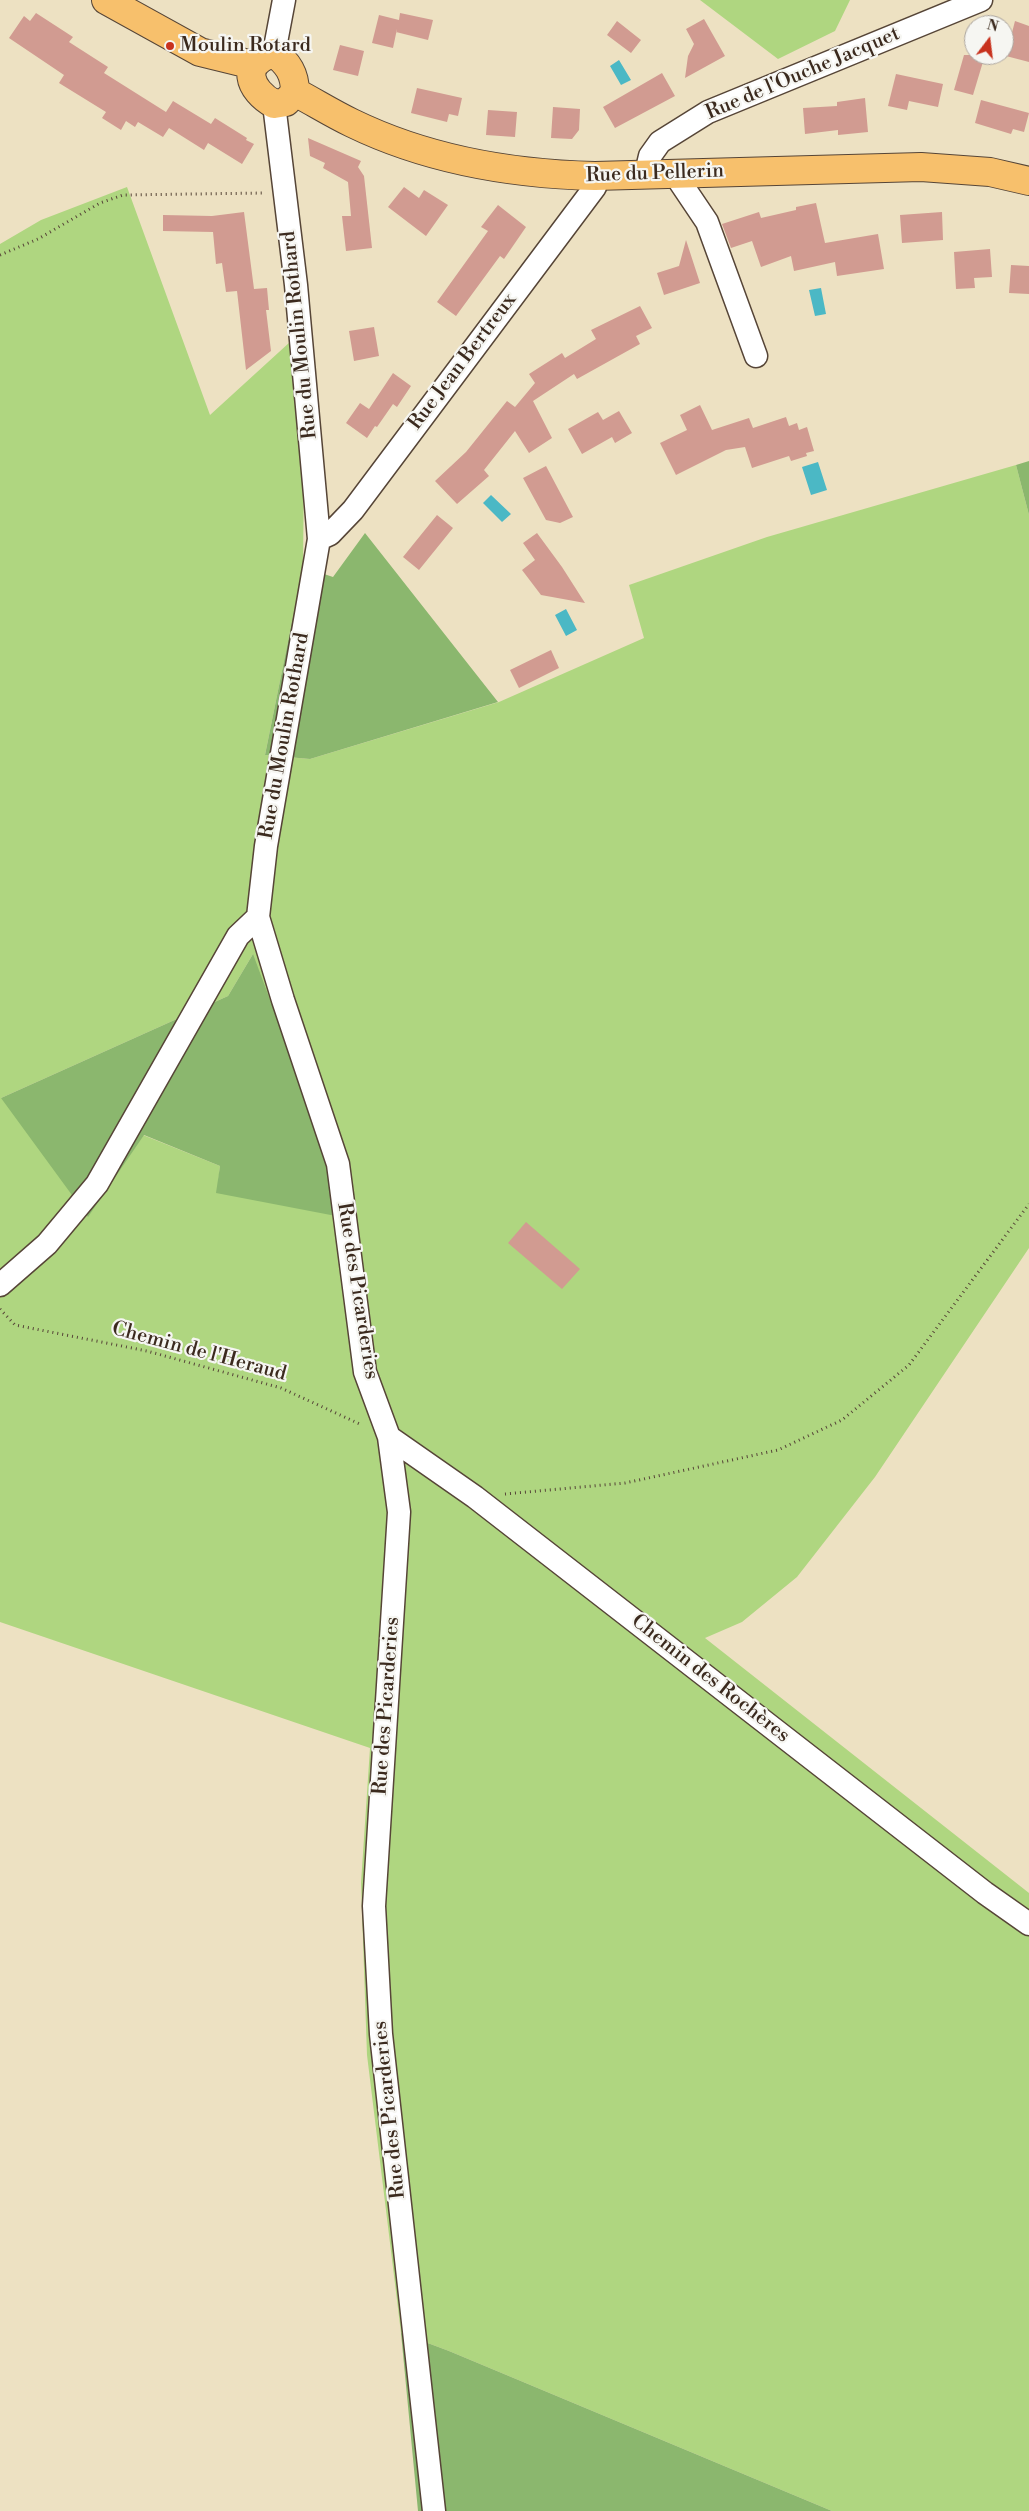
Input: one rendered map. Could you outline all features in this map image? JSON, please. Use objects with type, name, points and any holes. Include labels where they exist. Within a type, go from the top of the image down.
[{"type":"main road","points":[[106,0],[200,52],[285,61],[295,78],[285,98],[263,98],[251,78],[263,59]]},
{"type":"main road","name":"Rue du Pellerin","points":[[285,98],[412,148],[477,166],[555,175],[595,176],[646,173],[921,167],[990,172],[1029,181]]},
{"type":"street","points":[[263,59],[284,0]]},
{"type":"street","name":"Rue de l'Ouche Jacquet","points":[[646,173],[650,156],[660,142],[708,112],[981,0]]},
{"type":"street","name":"Rue du Moulin Rothard","points":[[258,917],[266,846],[319,539],[308,411],[285,192],[285,98]]},
{"type":"street","points":[[674,173],[707,222],[756,356]]},
{"type":"street","name":"Rue Jean Bertreux","points":[[319,539],[330,534],[353,510],[595,187],[595,176]]},
{"type":"street","points":[[0,1285],[47,1244],[97,1184],[238,936],[258,917]]},
{"type":"street","name":"Rue des Picarderies","points":[[258,917],[283,1000],[338,1164],[365,1372],[390,1437],[399,1512],[374,1906],[381,2034],[434,2511]]},
{"type":"street","name":"Chemin des Rochères","points":[[390,1437],[475,1497],[985,1893],[1029,1924]]},
{"type":"path","points":[[0,255],[38,239],[100,203],[123,195],[285,192]]},
{"type":"path","points":[[475,1497],[625,1483],[778,1450],[842,1420],[909,1365],[1029,1204]]},
{"type":"path","name":"Chemin de l'Heraud","points":[[0,1309],[15,1325],[147,1351],[281,1388],[390,1437]]},
{"type":"green space","points":[[700,0],[850,0],[835,31],[778,59]]},
{"type":"green space","points":[[127,187],[210,415],[290,342],[304,466],[303,567],[265,755],[310,759],[499,702],[644,638],[629,585],[767,537],[1016,465],[1029,515],[1029,1248],[875,1477],[797,1577],[742,1622],[705,1638],[1029,1893],[1029,2511],[832,2511],[449,2351],[401,2333],[367,2055],[361,1883],[370,1748],[0,1622],[0,244],[41,220]],"holes":[[[253,954],[217,1193],[220,1166],[143,1135],[1,1098],[228,996]]]},
{"type":"green space","points":[[1029,461],[1029,515],[1016,465]]},
{"type":"green space","points":[[365,533],[498,702],[310,759],[265,755],[303,567],[333,577]]},
{"type":"green space","points":[[253,954],[330,1161],[336,1216],[216,1193],[220,1166],[144,1135],[88,1217],[1,1098],[228,996]]},
{"type":"green space","points":[[401,2333],[449,2351],[832,2511],[418,2511]]},
{"type":"water","points":[[619,60],[631,80],[621,85],[610,66]]},
{"type":"water","points":[[821,288],[826,314],[815,316],[809,290]]},
{"type":"water","points":[[818,462],[827,490],[811,495],[802,467]]},
{"type":"water","points":[[491,495],[511,514],[502,522],[483,503]]},
{"type":"water","points":[[566,609],[577,630],[566,636],[555,615]]},
{"type":"building","points":[[36,13],[73,37],[69,42],[108,67],[104,73],[166,112],[173,101],[211,124],[215,118],[247,138],[246,140],[254,144],[242,164],[208,143],[204,150],[169,128],[163,137],[138,122],[135,127],[126,121],[121,130],[102,118],[106,112],[59,83],[64,75],[9,38],[24,16],[30,21]]},
{"type":"building","points":[[400,13],[433,20],[428,40],[396,32],[393,48],[372,43],[379,15],[399,20]]},
{"type":"building","points":[[704,19],[725,56],[685,78],[688,56],[694,44],[686,29]]},
{"type":"building","points":[[617,21],[641,40],[631,53],[607,35]]},
{"type":"building","points":[[1015,21],[1029,26],[1029,62],[1014,58]]},
{"type":"building","points":[[340,45],[364,51],[358,76],[333,70]]},
{"type":"building","points":[[964,55],[964,65],[982,65],[973,95],[954,90]]},
{"type":"building","points":[[662,73],[675,96],[615,128],[603,107]]},
{"type":"building","points":[[896,74],[943,84],[938,107],[909,101],[907,110],[888,106]]},
{"type":"building","points":[[417,88],[462,98],[458,116],[449,114],[447,122],[411,113]]},
{"type":"building","points":[[865,98],[868,132],[838,135],[838,130],[805,134],[803,108],[837,106],[837,102]]},
{"type":"building","points":[[981,100],[1029,113],[1024,132],[1013,129],[1011,134],[975,123]]},
{"type":"building","points":[[553,107],[580,109],[579,130],[572,139],[551,138]]},
{"type":"building","points":[[488,110],[517,112],[515,137],[486,135]]},
{"type":"building","points":[[308,138],[361,161],[358,167],[364,176],[372,248],[346,251],[342,216],[351,216],[348,182],[323,168],[325,163],[310,156]]},
{"type":"building","points":[[404,187],[419,198],[424,190],[448,205],[426,236],[388,207]]},
{"type":"building","points":[[816,203],[825,243],[878,234],[884,269],[837,276],[835,262],[794,271],[791,256],[761,267],[752,241],[731,248],[722,224],[759,212],[761,218]]},
{"type":"building","points":[[498,205],[526,227],[504,259],[500,256],[456,316],[437,302],[488,231],[481,227]]},
{"type":"building","points":[[244,212],[254,289],[267,288],[269,310],[266,310],[271,351],[246,370],[237,291],[226,292],[222,263],[216,264],[213,232],[163,231],[163,215],[212,216]]},
{"type":"building","points":[[942,212],[943,240],[902,243],[900,215]]},
{"type":"building","points":[[686,240],[700,283],[664,295],[657,273],[679,266]]},
{"type":"building","points":[[990,249],[992,277],[974,278],[975,288],[956,289],[954,252]]},
{"type":"building","points":[[1011,265],[1029,266],[1029,294],[1009,293]]},
{"type":"building","points":[[640,306],[652,328],[636,336],[640,344],[577,379],[574,374],[533,401],[552,438],[529,453],[515,431],[484,470],[489,476],[457,504],[435,481],[466,452],[507,401],[515,407],[535,383],[529,374],[562,353],[565,358],[596,339],[591,330]]},
{"type":"building","points":[[374,327],[379,356],[354,361],[349,331]]},
{"type":"building","points":[[393,373],[411,386],[397,407],[393,404],[367,438],[346,423],[360,403],[369,409]]},
{"type":"building","points":[[700,405],[712,430],[749,418],[753,428],[786,417],[789,426],[797,423],[799,430],[807,427],[814,451],[806,453],[807,456],[791,461],[789,456],[752,468],[745,447],[726,450],[676,475],[660,443],[687,430],[680,415]]},
{"type":"building","points":[[619,411],[632,433],[615,443],[612,437],[582,454],[568,429],[598,412],[603,420]]},
{"type":"building","points":[[546,466],[573,517],[560,523],[546,520],[523,478]]},
{"type":"building","points":[[437,515],[453,528],[419,570],[403,557]]},
{"type":"building","points":[[537,533],[585,603],[541,595],[522,570],[535,560],[523,543]]},
{"type":"building","points":[[551,650],[559,668],[519,688],[510,670]]},
{"type":"building","points":[[526,1222],[580,1269],[562,1289],[508,1243]]},
{"type":"place","name":"Moulin Rotard","points":[[170,46]]}]
